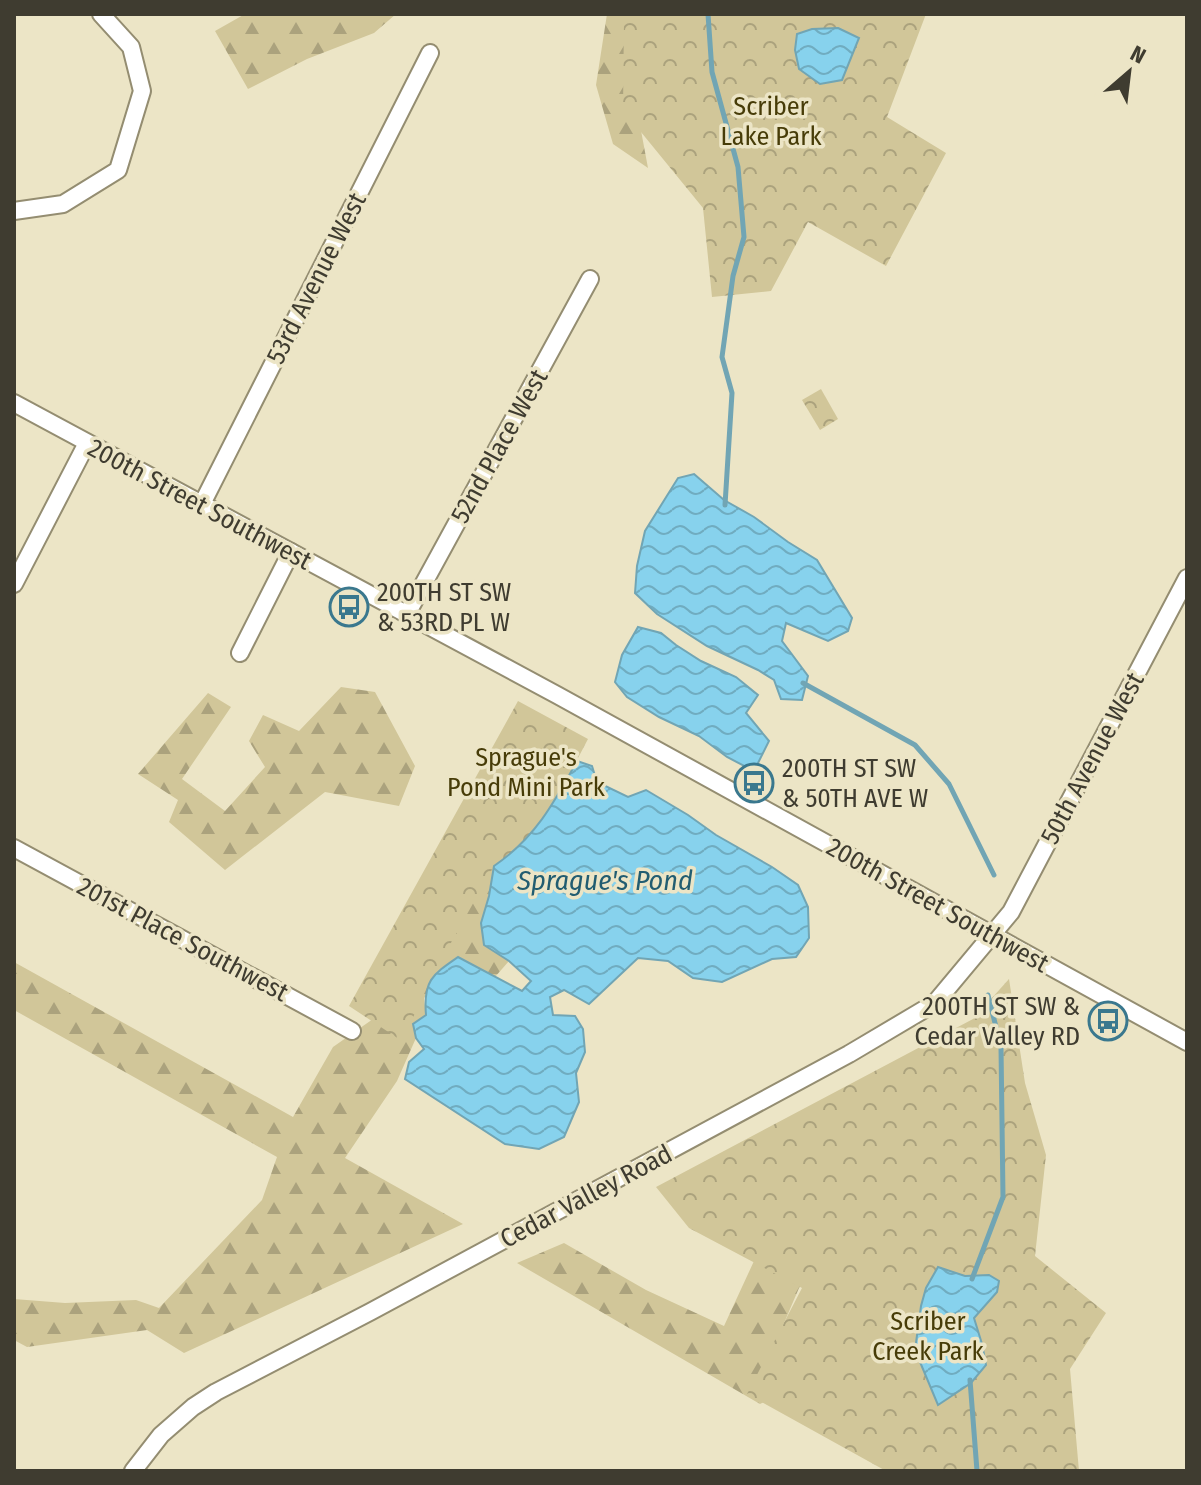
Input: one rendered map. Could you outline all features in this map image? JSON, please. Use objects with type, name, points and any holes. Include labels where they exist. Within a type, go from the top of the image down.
[{"type":"street","points":[[14,211],[63,204],[118,170],[142,91],[131,47],[101,14]]},
{"type":"street","name":"53rd Avenue West","points":[[202,504],[430,53]]},
{"type":"street","name":"52nd Place West","points":[[407,614],[590,279]]},
{"type":"street","name":"200th Street Southwest","points":[[14,403],[407,614],[1187,1042]]},
{"type":"street","points":[[14,584],[87,443]]},
{"type":"street","points":[[240,653],[291,552]]},
{"type":"street","name":"50th Avenue West","points":[[993,935],[1021,896],[1187,578]]},
{"type":"street","name":"201st Place Southwest","points":[[14,848],[352,1031]]},
{"type":"street","name":"Cedar Valley Road","points":[[133,1471],[161,1435],[216,1392],[849,1054],[935,1003],[993,935]]},
{"type":"green space","points":[[245,14],[396,14],[374,33],[307,59],[248,89],[215,31]]},
{"type":"green space","points":[[607,14],[639,14],[637,109],[648,168],[613,144],[596,85]]},
{"type":"green space","name":"Scriber Lake Park","points":[[624,14],[926,14],[887,117],[946,153],[886,266],[808,222],[771,291],[712,297],[703,208],[623,110]]},
{"type":"green space","points":[[821,389],[838,419],[820,430],[802,400]]},
{"type":"green space","points":[[341,687],[375,692],[415,766],[399,806],[325,792],[225,870],[169,822],[178,800],[138,774],[208,693],[231,707],[182,779],[225,811],[265,767],[249,741],[263,715],[299,731]]},
{"type":"green space","name":"Sprague's Pond Mini Park","points":[[518,701],[588,739],[557,798],[537,828],[512,854],[494,866],[433,975],[402,1041],[349,1006]]},
{"type":"green space","points":[[494,866],[481,923],[484,944],[509,961],[495,977],[458,957],[424,998],[426,1016],[413,1024],[416,1038],[397,1081],[345,1158],[463,1224],[184,1353],[147,1330],[27,1347],[14,1340],[14,1299],[65,1303],[136,1300],[159,1308],[262,1200],[277,1157],[14,1010],[14,962],[293,1117],[333,1047],[383,1012]]},
{"type":"green space","name":"Scriber Creek Park","points":[[1009,979],[1025,1083],[1046,1155],[1035,1256],[1106,1313],[1070,1369],[1079,1471],[886,1471],[747,1394],[802,1288],[689,1228],[656,1187],[973,1019]]},
{"type":"green space","points":[[841,1227],[799,1288],[778,1337],[796,1386],[760,1404],[517,1263],[564,1243],[646,1290],[724,1326],[754,1261]]},
{"type":"water","points":[[838,28],[859,38],[842,80],[820,84],[799,69],[795,50],[797,34],[812,29]]},
{"type":"water","points":[[694,474],[724,500],[817,560],[852,618],[848,631],[828,641],[786,623],[782,641],[808,676],[802,700],[781,699],[774,680],[707,646],[657,614],[635,593],[645,531],[678,478]]},
{"type":"water","points":[[638,627],[661,633],[701,661],[736,677],[758,695],[746,713],[769,741],[755,769],[727,757],[699,736],[627,697],[615,682],[622,655]]},
{"type":"water","name":"Sprague's Pond","points":[[577,761],[592,766],[597,782],[628,797],[646,790],[798,885],[808,907],[809,938],[796,957],[772,959],[722,982],[693,978],[668,961],[638,958],[589,1004],[564,990],[550,997],[553,1015],[575,1016],[583,1029],[585,1052],[576,1073],[579,1102],[564,1137],[539,1149],[505,1144],[405,1079],[409,1062],[424,1049],[416,1038],[413,1024],[426,1015],[428,986],[442,969],[458,957],[522,991],[531,981],[509,961],[484,945],[481,923],[494,866],[532,832]]},
{"type":"water","points":[[938,1267],[965,1276],[989,1275],[999,1281],[997,1292],[974,1318],[986,1365],[971,1383],[938,1405],[915,1350],[921,1306],[926,1288]]},
{"type":"waterway","points":[[708,14],[712,72],[738,167],[744,237],[733,276],[722,357],[732,393],[725,505]]},
{"type":"waterway","points":[[803,683],[915,745],[949,784],[994,875]]},
{"type":"waterway","points":[[972,1279],[1003,1197],[1001,1047],[988,995]]},
{"type":"waterway","points":[[970,1380],[977,1471]]},
{"type":"place","name":"200TH ST SW & 53RD PL W","points":[[349,607]]},
{"type":"place","name":"200TH ST SW & 50TH AVE W","points":[[754,783]]},
{"type":"place","name":"200TH ST SW & Cedar Valley RD","points":[[1108,1021]]}]
